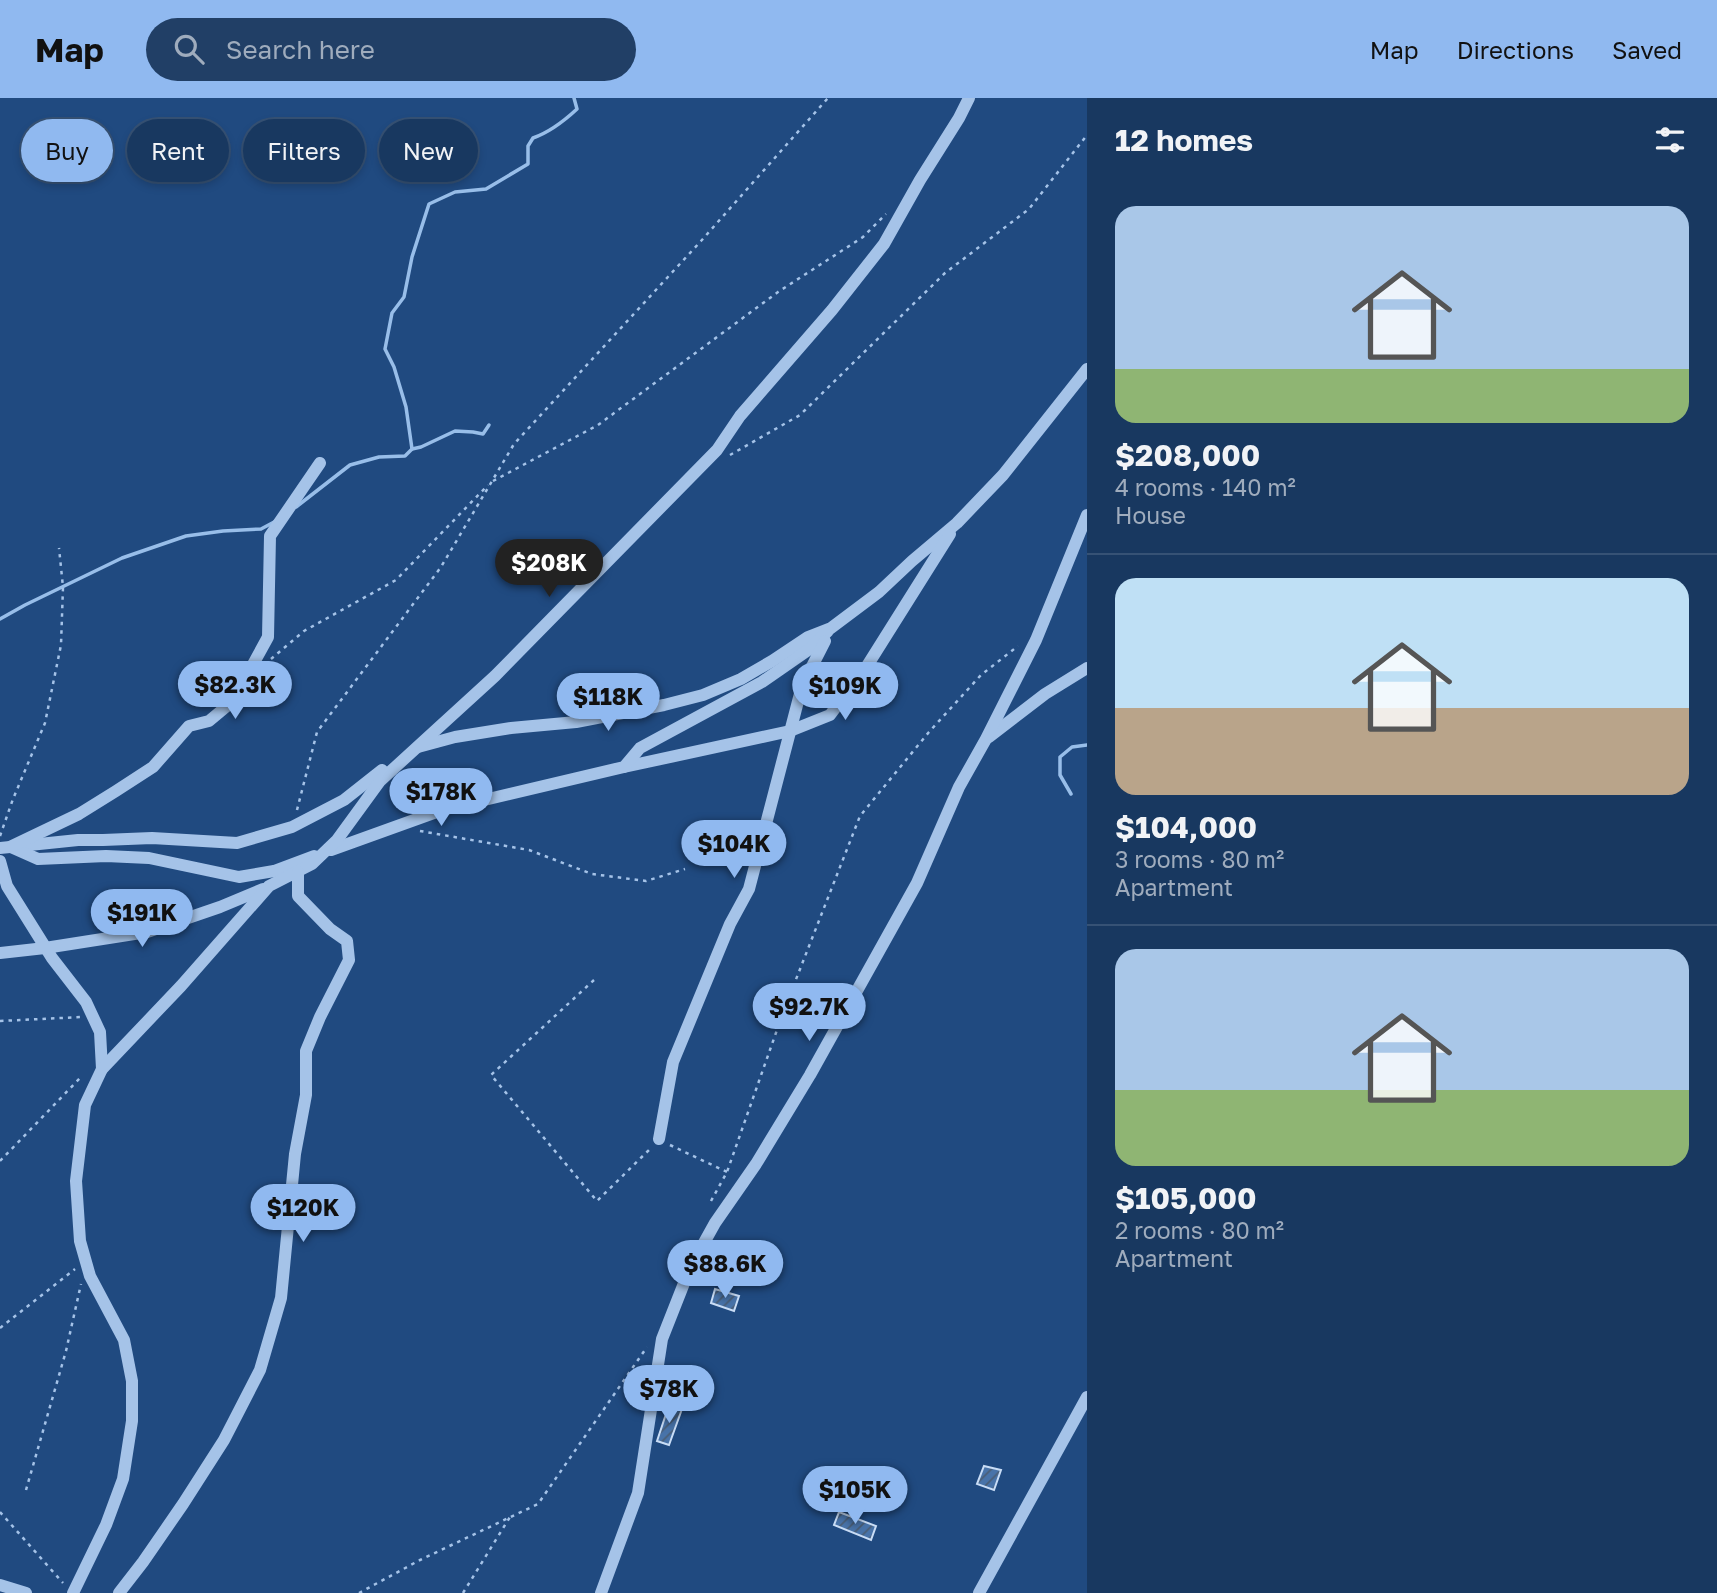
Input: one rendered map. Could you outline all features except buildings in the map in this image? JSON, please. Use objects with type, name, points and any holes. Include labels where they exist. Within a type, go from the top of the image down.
[{"type":"street","points":[[0,953],[147,932],[220,907],[270,886],[312,864],[337,841],[380,781],[495,676],[717,450],[740,416],[832,310],[884,244],[969,98]]},
{"type":"street","points":[[624,767],[640,748],[762,681],[811,648],[831,628],[879,592],[957,523],[1003,475],[1087,369]]},
{"type":"street","points":[[5,847],[79,814],[116,791],[153,767],[190,726],[209,721],[233,701],[268,637],[270,536],[320,463]]},
{"type":"street","points":[[601,1593],[638,1493],[662,1339],[690,1268],[715,1223],[756,1164],[840,1023],[917,883],[959,787],[1036,640],[1087,515]]},
{"type":"street","points":[[5,847],[38,859],[106,856],[149,858],[239,877],[274,871],[442,810],[790,731],[830,715],[867,666],[957,523]]},
{"type":"street","points":[[5,847],[78,840],[152,838],[237,843],[292,827],[344,800],[415,748],[455,737],[576,722],[703,695],[741,679],[808,637],[831,628]]},
{"type":"street","points":[[659,1139],[673,1062],[730,924],[749,889],[802,685],[831,628]]},
{"type":"street","points":[[986,739],[1045,694],[1087,668]]},
{"type":"street","points":[[0,861],[8,886],[45,948],[86,1002],[93,1016],[100,1031],[102,1069]]},
{"type":"street","points":[[118,1593],[143,1562],[224,1440],[260,1370],[281,1298],[295,1154],[306,1095],[306,1051],[349,960],[347,941],[330,929],[298,896],[298,872]]},
{"type":"street","points":[[73,1593],[106,1525],[123,1479],[132,1421],[132,1381],[124,1340],[90,1276],[80,1241],[76,1181],[85,1105],[102,1069],[270,886]]},
{"type":"street","points":[[979,1593],[1087,1398]]},
{"type":"street","points":[[0,1585],[26,1593]]},
{"type":"path","points":[[292,827],[317,732],[441,567],[514,444],[828,98]]},
{"type":"path","points":[[729,455],[800,415],[945,273],[1029,209],[1087,135]]},
{"type":"path","points":[[263,666],[304,631],[396,580],[491,481],[598,425],[778,292],[863,237],[892,208]]},
{"type":"path","points":[[0,836],[45,723],[61,645],[63,587],[58,548]]},
{"type":"path","points":[[711,1201],[727,1172],[789,998],[860,816],[929,732],[981,675],[1021,644]]},
{"type":"path","points":[[396,826],[529,850],[592,874],[646,881],[685,869]]},
{"type":"path","points":[[594,980],[491,1075],[597,1201],[659,1139],[727,1172]]},
{"type":"path","points":[[1,1023],[93,1016]]},
{"type":"path","points":[[0,1161],[82,1076]]},
{"type":"path","points":[[0,1328],[86,1261]]},
{"type":"path","points":[[26,1490],[66,1351],[86,1261]]},
{"type":"path","points":[[359,1593],[420,1560],[538,1504],[647,1348]]},
{"type":"path","points":[[0,1512],[64,1583]]},
{"type":"path","points":[[463,1593],[510,1517]]},
{"type":"waterway","points":[[296,507],[350,465],[379,457],[405,456],[412,449],[406,407],[394,367],[385,349],[392,313],[404,297],[412,257],[429,204],[455,192],[486,189],[528,164],[528,146],[533,138],[556,126],[577,109],[574,98]]},
{"type":"waterway","points":[[412,449],[455,431],[483,434],[489,425]]},
{"type":"waterway","points":[[0,619],[122,558],[186,536],[261,529],[276,521]]},
{"type":"waterway","points":[[1071,794],[1060,775],[1060,757],[1072,747],[1087,745]]}]
